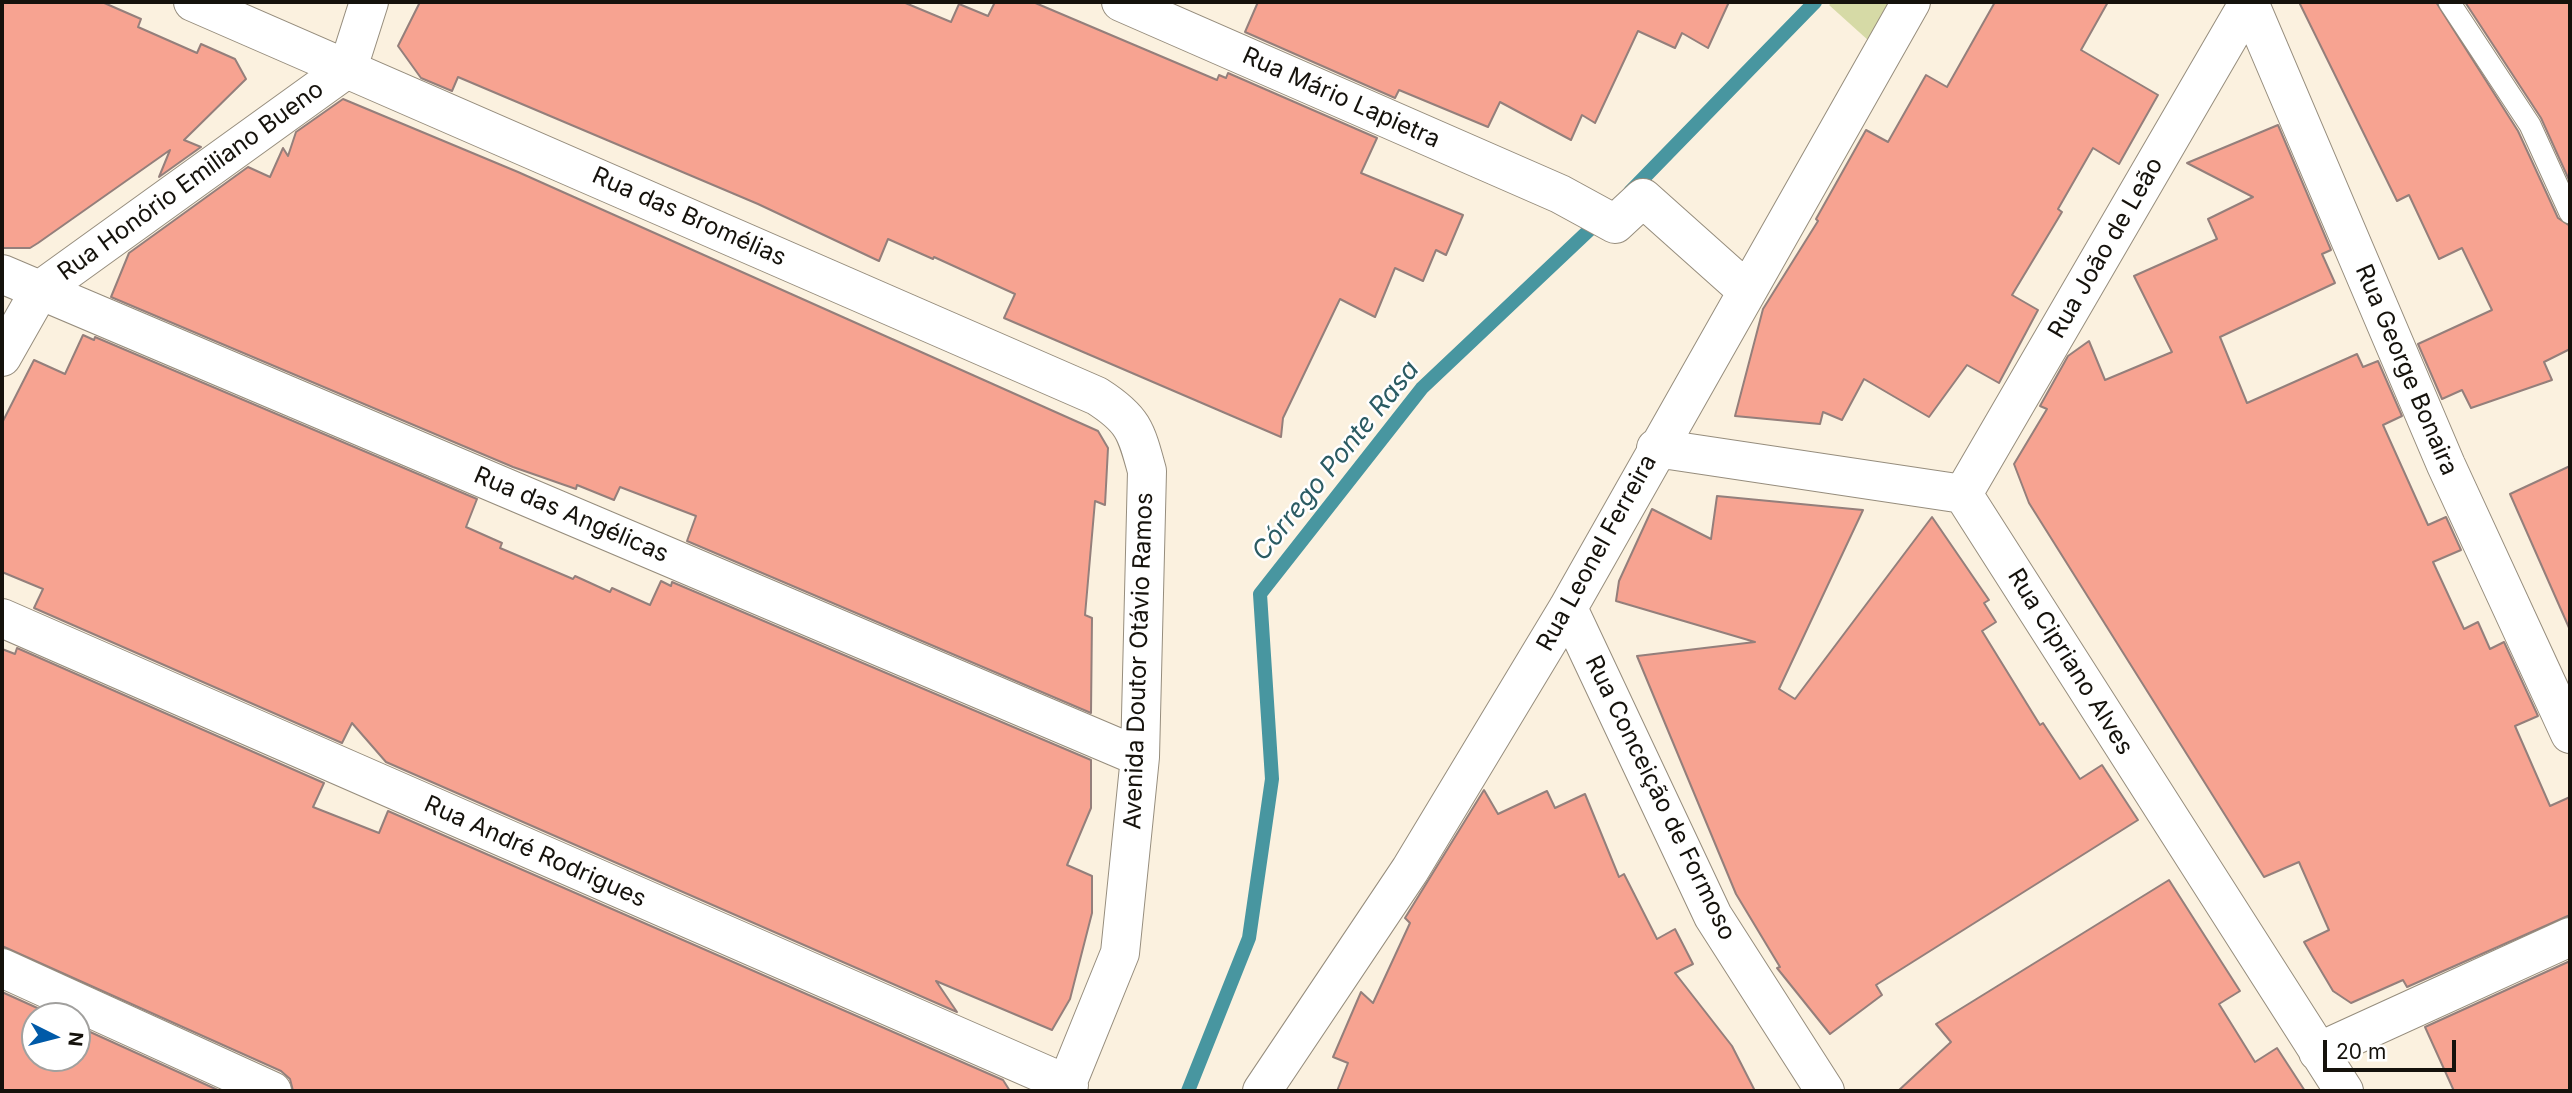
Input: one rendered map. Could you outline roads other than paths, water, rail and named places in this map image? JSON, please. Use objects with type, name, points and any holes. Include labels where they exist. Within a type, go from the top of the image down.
[{"type":"street","name":"Rua das Bromélias","points":[[193,2],[1097,396],[1123,412],[1138,438],[1147,471]]},
{"type":"street","name":"Rua Honório Emiliano Bueno","points":[[2,357],[40,290],[348,68],[369,2]]},
{"type":"street","name":"Rua Mário Lapietra","points":[[1121,2],[1568,198],[1615,223],[1643,198],[1746,290]]},
{"type":"street","name":"Rua Leonel Ferreira","points":[[1262,1091],[1410,870],[1568,608],[1656,448],[1911,2]]},
{"type":"street","name":"Rua João de Leão","points":[[1963,494],[2249,2]]},
{"type":"street","name":"Rua George Bonaira","points":[[2249,2],[2446,465],[2570,734]]},
{"type":"street","name":"Rua das Angélicas","points":[[2,274],[1140,757]]},
{"type":"street","points":[[1656,448],[1963,494]]},
{"type":"street","name":"Avenida Doutor Otávio Ramos","points":[[1066,1088],[1120,953],[1140,757],[1147,471]]},
{"type":"street","name":"Rua Cipriano Alves","points":[[1963,494],[2344,1091]]},
{"type":"street","name":"Rua Conceição de Formoso","points":[[1568,608],[1713,916],[1825,1091]]},
{"type":"street","name":"Rua André Rodrigues","points":[[2,618],[1066,1088]]},
{"type":"street","points":[[2318,1052],[2570,937]]},
{"type":"street","points":[[2,968],[272,1091]]},
{"type":"lane","points":[[2449,2],[2530,125],[2570,213]]},
{"type":"waterway","name":"Córrego Ponte Rasa","points":[[1630,192],[1815,2]]},
{"type":"waterway","name":"Córrego Ponte Rasa","points":[[1188,1091],[1249,938],[1272,779],[1260,594],[1422,388],[1602,218]]}]
